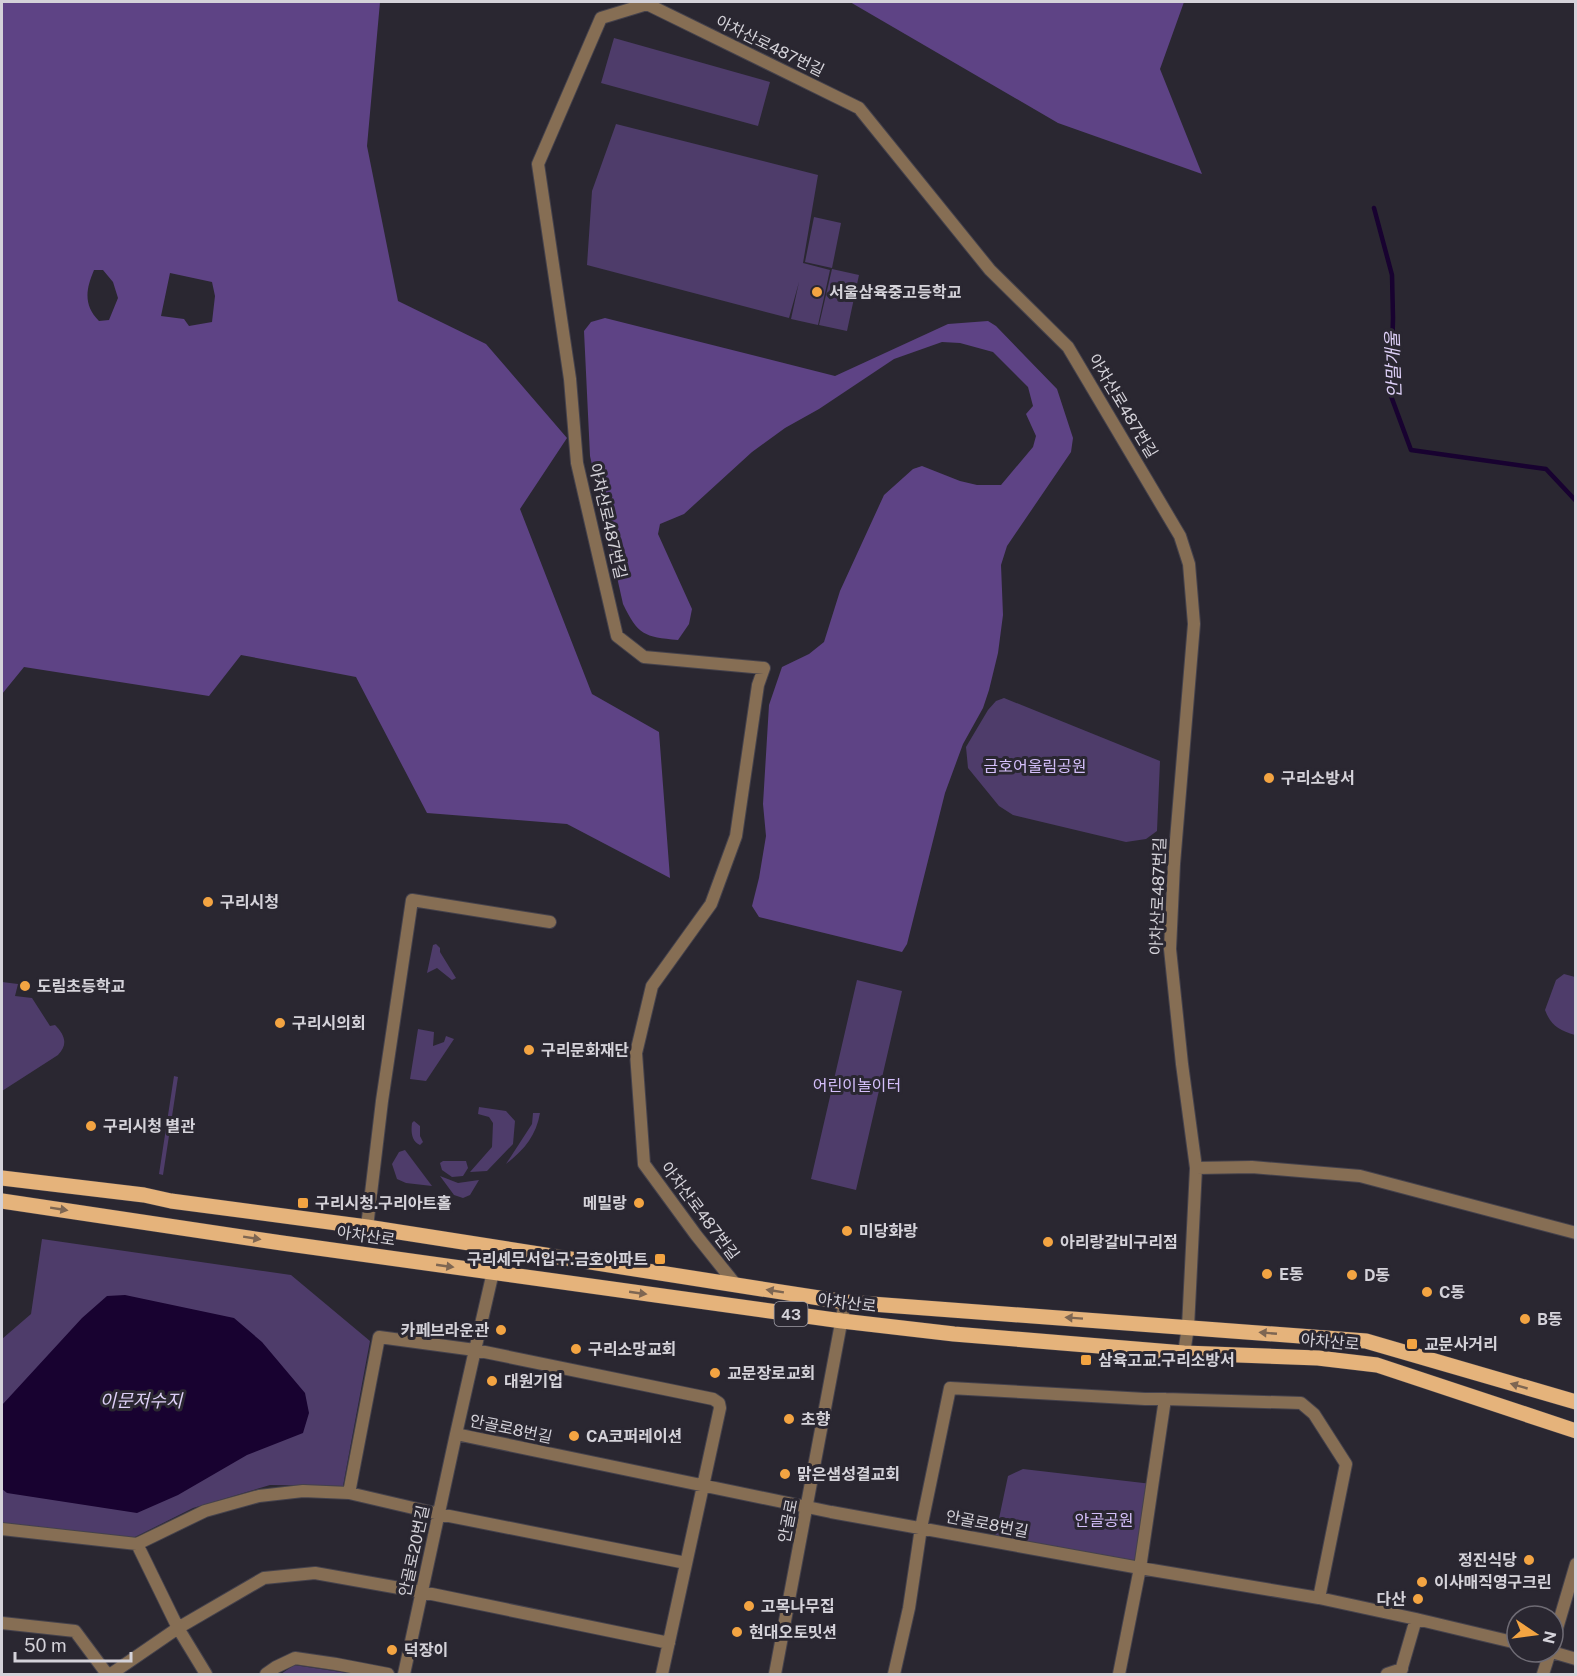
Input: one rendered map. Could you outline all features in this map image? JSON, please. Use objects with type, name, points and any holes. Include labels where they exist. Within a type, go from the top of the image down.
[{"type":"main road","name":"아차산로","points":[[2,1178],[144,1195],[171,1201],[367,1227],[845,1302],[1366,1341],[1575,1402]]},
{"type":"main road","name":"아차산로","points":[[2,1201],[282,1243],[842,1321],[954,1334],[1184,1353],[1318,1358],[1377,1365],[1575,1431]]},
{"type":"street","name":"아차산로487번길","points":[[736,1285],[644,1164],[636,1053],[652,986],[711,904],[736,836],[758,685],[764,668],[644,657],[617,636],[577,463],[568,368],[538,164],[601,18],[647,4],[859,108],[990,270],[1068,347],[1180,536],[1189,564],[1194,624],[1175,852],[1170,949],[1196,1168],[1188,1327],[1184,1353]]},
{"type":"street","points":[[367,1227],[382,1101],[412,900],[550,922]]},
{"type":"street","points":[[1196,1168],[1252,1167],[1360,1176],[1575,1233]]},
{"type":"street","name":"안골로8번길","points":[[493,1272],[456,1434],[808,1507],[1140,1568],[1319,1598],[1416,1618],[1505,1640]]},
{"type":"street","name":"안골로","points":[[776,1674],[845,1302]]},
{"type":"street","points":[[349,1493],[379,1337],[475,1350],[713,1399],[719,1403],[720,1408],[662,1674]]},
{"type":"street","points":[[894,1674],[909,1608],[921,1528],[950,1388],[1165,1400],[1301,1402],[1314,1414],[1346,1464],[1319,1598]]},
{"type":"street","points":[[1119,1674],[1140,1568],[1165,1400]]},
{"type":"street","name":"안골로20번길","points":[[404,1674],[456,1434]]},
{"type":"street","points":[[2,1529],[137,1544],[205,1511],[259,1496],[303,1491],[349,1493],[439,1514],[686,1563]]},
{"type":"street","points":[[137,1544],[177,1628],[206,1674]]},
{"type":"street","points":[[1564,1604],[1575,1564]]},
{"type":"street","points":[[2,1623],[75,1631],[109,1674],[177,1628],[264,1578],[315,1573],[422,1592],[669,1643]]},
{"type":"street","points":[[1387,1674],[1401,1672],[1416,1618]]},
{"type":"street","points":[[266,1674],[295,1658],[388,1674]]},
{"type":"green space","points":[[614,38],[770,82],[758,126],[601,83]]},
{"type":"green space","points":[[616,124],[818,175],[803,263],[830,270],[818,325],[791,319],[799,282],[789,318],[587,265],[592,191]]},
{"type":"green space","points":[[814,217],[841,223],[832,268],[805,262]]},
{"type":"green space","points":[[832,269],[859,275],[847,331],[819,325]]},
{"type":"green space","name":"금호어울림공원","points":[[1004,698],[1160,761],[1157,831],[1146,839],[1126,842],[1013,815],[999,806],[968,768],[966,747],[988,710],[996,701]]},
{"type":"green space","points":[[436,944],[456,978],[452,980],[437,968],[427,973],[433,945]]},
{"type":"green space","points":[[1564,974],[1575,977],[1575,1035],[1556,1027],[1545,1010],[1556,980]]},
{"type":"green space","name":"어린이놀이터","points":[[857,980],[902,991],[856,1190],[811,1179]]},
{"type":"green space","points":[[2,982],[18,984],[15,996],[32,998],[50,1026],[55,1025],[61,1032],[64,1043],[58,1055],[2,1091]]},
{"type":"green space","points":[[418,1029],[434,1032],[433,1046],[444,1042],[446,1036],[454,1039],[426,1081],[410,1079]]},
{"type":"green space","points":[[174,1076],[178,1077],[163,1175],[159,1174]]},
{"type":"green space","points":[[479,1107],[506,1111],[515,1121],[513,1144],[487,1171],[470,1172],[492,1147],[493,1123],[489,1117],[478,1114]]},
{"type":"green space","points":[[533,1113],[540,1113],[532,1136],[524,1148],[506,1164],[532,1124]]},
{"type":"green space","points":[[414,1121],[420,1126],[420,1136],[423,1142],[420,1145],[412,1136]]},
{"type":"green space","points":[[405,1150],[432,1186],[406,1183],[397,1179],[392,1164],[399,1152]]},
{"type":"green space","points":[[466,1161],[468,1168],[463,1176],[452,1177],[442,1170],[440,1163]]},
{"type":"green space","points":[[440,1176],[458,1183],[479,1180],[470,1195],[463,1198],[454,1195]]},
{"type":"green space","points":[[42,1239],[291,1275],[370,1341],[343,1486],[270,1485],[193,1508],[133,1538],[2,1523],[2,1339],[31,1314]]},
{"type":"green space","name":"안골공원","points":[[1023,1469],[1152,1484],[1140,1568],[994,1542],[1008,1476]]},
{"type":"green space","points":[[294,1665],[354,1674],[281,1674]]},
{"type":"shaded area","points":[[2,2],[380,2],[367,146],[398,301],[486,344],[567,438],[520,509],[592,694],[659,732],[670,878],[567,824],[427,813],[356,677],[241,655],[209,696],[24,667],[2,694]],"holes":[[[94,270],[103,270],[113,282],[118,298],[109,320],[99,321],[88,303],[89,284]],[[170,273],[212,282],[215,296],[212,322],[189,326],[184,319],[161,316]]]},
{"type":"shaded area","points":[[850,2],[1184,2],[1160,69],[1202,174],[1058,123]]},
{"type":"shaded area","points":[[605,318],[835,376],[948,324],[988,321],[996,326],[1057,389],[1073,438],[1071,452],[1007,546],[1001,565],[1003,615],[998,653],[989,690],[983,708],[963,744],[945,793],[907,944],[902,952],[759,917],[752,906],[766,836],[763,804],[769,705],[782,667],[809,654],[824,642],[840,591],[884,495],[913,469],[922,466],[960,481],[977,485],[1001,485],[1033,447],[1036,436],[1026,414],[1033,406],[1028,387],[993,352],[960,343],[942,342],[894,359],[819,409],[785,428],[752,452],[684,514],[660,524],[658,534],[692,609],[689,624],[678,640],[657,637],[638,628],[623,604],[590,456],[584,331],[591,322]]},
{"type":"water","name":"이문저수지","points":[[125,1295],[234,1318],[262,1342],[305,1393],[309,1413],[303,1433],[247,1455],[178,1495],[137,1513],[7,1493],[2,1489],[2,1405],[82,1318],[107,1296]]},
{"type":"waterway","name":"안말개울","points":[[1374,208],[1392,275],[1391,396],[1411,450],[1546,469],[1576,501]]},
{"type":"place","name":"서울삼육중고등학교","points":[[817,292]]},
{"type":"place","name":"구리소방서","points":[[1269,778]]},
{"type":"place","name":"구리시청","points":[[208,902]]},
{"type":"place","name":"도림초등학교","points":[[25,986]]},
{"type":"place","name":"구리시의회","points":[[280,1023]]},
{"type":"place","name":"구리문화재단","points":[[529,1050]]},
{"type":"place","name":"구리시청 별관","points":[[91,1126]]},
{"type":"place","name":"구리시청.구리아트홀","points":[[303,1203]]},
{"type":"place","name":"메밀랑","points":[[639,1203]]},
{"type":"place","name":"미당화랑","points":[[847,1231]]},
{"type":"place","name":"아리랑갈비구리점","points":[[1048,1242]]},
{"type":"place","name":"구리세무서입구.금호아파트","points":[[660,1259]]},
{"type":"place","name":"E동","points":[[1267,1274]]},
{"type":"place","name":"D동","points":[[1352,1275]]},
{"type":"place","name":"C동","points":[[1427,1292]]},
{"type":"place","name":"B동","points":[[1525,1319]]},
{"type":"place","name":"카페브라운관","points":[[501,1330]]},
{"type":"place","name":"교문사거리","points":[[1412,1344]]},
{"type":"place","name":"구리소망교회","points":[[576,1349]]},
{"type":"place","name":"삼육고교.구리소방서","points":[[1086,1360]]},
{"type":"place","name":"교문장로교회","points":[[715,1373]]},
{"type":"place","name":"대원기업","points":[[492,1381]]},
{"type":"place","name":"초향","points":[[789,1419]]},
{"type":"place","name":"CA코퍼레이션","points":[[574,1436]]},
{"type":"place","name":"맑은샘성결교회","points":[[785,1474]]},
{"type":"place","name":"정진식당","points":[[1529,1560]]},
{"type":"place","name":"이사매직영구크린","points":[[1422,1582]]},
{"type":"place","name":"다산","points":[[1418,1599]]},
{"type":"place","name":"고목나무집","points":[[749,1606]]},
{"type":"place","name":"현대오토밋션","points":[[737,1632]]},
{"type":"place","name":"덕장이","points":[[392,1650]]}]
